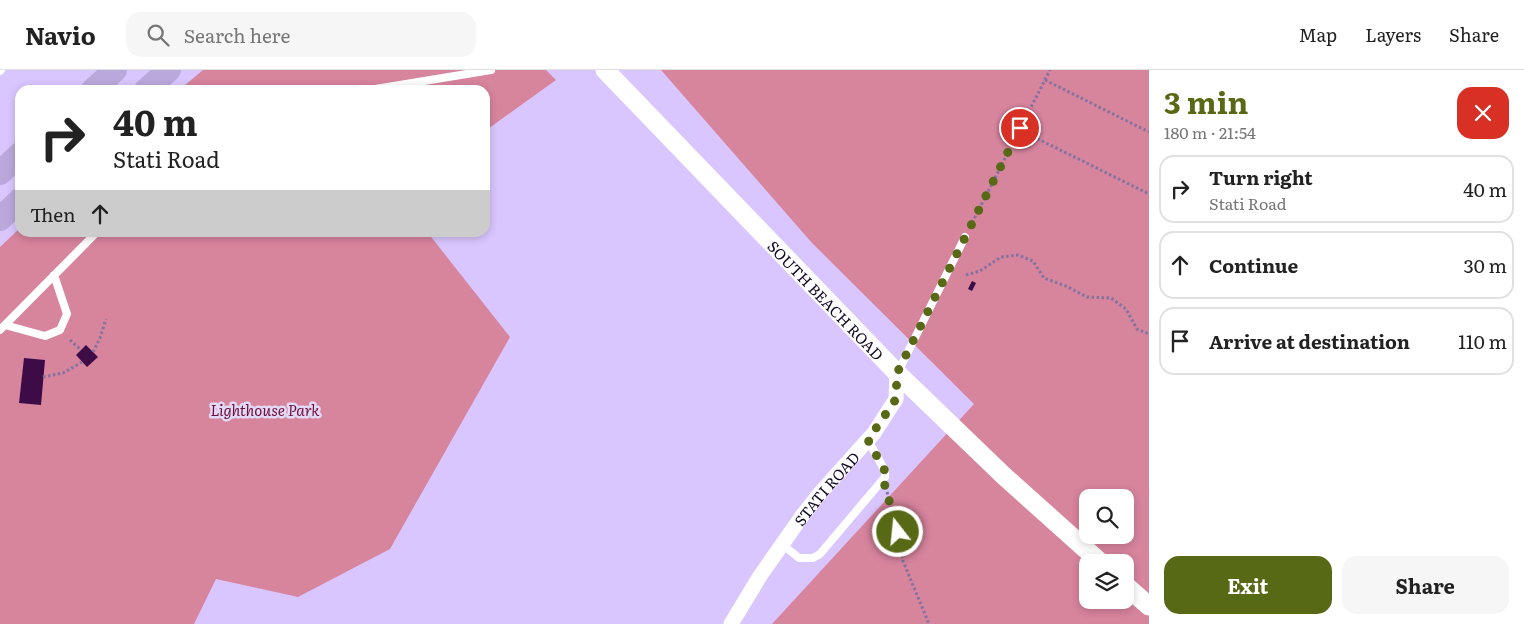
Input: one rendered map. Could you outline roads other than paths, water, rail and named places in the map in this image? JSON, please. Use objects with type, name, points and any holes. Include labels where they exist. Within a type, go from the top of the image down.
[{"type":"main road","points":[[98,85],[115,70]]},
{"type":"main road","points":[[152,85],[169,70]]},
{"type":"main road","points":[[0,173],[15,159]]},
{"type":"main road","points":[[0,219],[15,205]]},
{"type":"street","name":"SOUTH BEACH ROAD","points":[[605,70],[897,373],[1004,476],[1091,554]]},
{"type":"street","name":"STATI ROAD","points":[[731,624],[760,576],[821,492],[868,440],[896,399],[897,373]]},
{"type":"street","points":[[1134,593],[1149,606]]},
{"type":"lane","points":[[400,85],[491,70]]},
{"type":"lane","points":[[2,327],[92,237]]},
{"type":"lane","points":[[897,373],[965,237]]},
{"type":"lane","points":[[2,327],[46,336],[60,330],[67,314],[54,274]]},
{"type":"lane","points":[[783,545],[799,558],[813,558],[820,554],[883,479],[885,471],[868,440]]},
{"type":"park label","name":"Lighthouse Park","points":[[265,409]]}]
